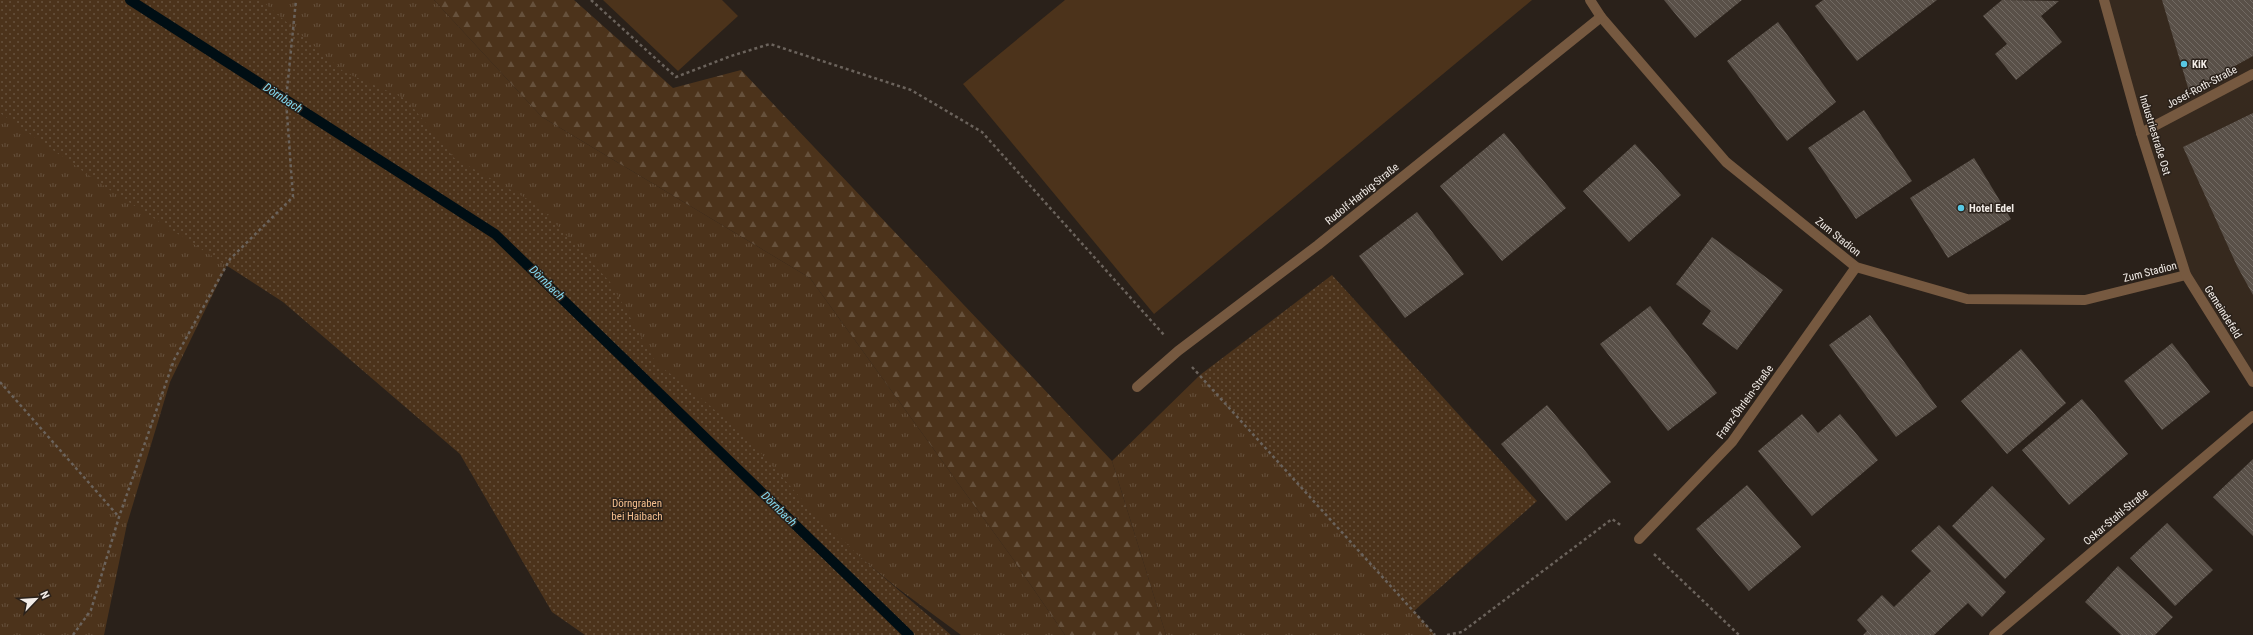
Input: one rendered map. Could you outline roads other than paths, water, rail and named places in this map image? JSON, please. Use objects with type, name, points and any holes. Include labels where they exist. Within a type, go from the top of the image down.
[{"type":"street","name":"Zum Stadion","points":[[1590,0],[1601,16],[1726,162],[1856,267],[1967,299],[2084,300],[2186,275]]},
{"type":"street","name":"Industriestraße Ost","points":[[2104,0],[2141,133],[2186,275]]},
{"type":"street","name":"Rudolf-Harbig-Straße","points":[[1136,387],[1178,351],[1318,245],[1601,16]]},
{"type":"street","name":"Josef-Roth-Straße","points":[[2141,133],[2253,74]]},
{"type":"street","name":"Franz-Öhrlein-Straße","points":[[1639,539],[1732,442],[1856,267]]},
{"type":"street","name":"Gemeindefeld","points":[[2186,275],[2253,382]]},
{"type":"street","name":"Oskar-Stahl-Straße","points":[[1994,635],[2253,416]]},
{"type":"waterway","name":"Dörnbach","points":[[130,0],[495,234],[909,635]]},
{"type":"place","name":"KiK","points":[[2184,64]]},
{"type":"place","name":"Hotel Edel","points":[[1961,208]]},
{"type":"park label","name":"Dörngraben bei Haibach","points":[[637,509]]}]
